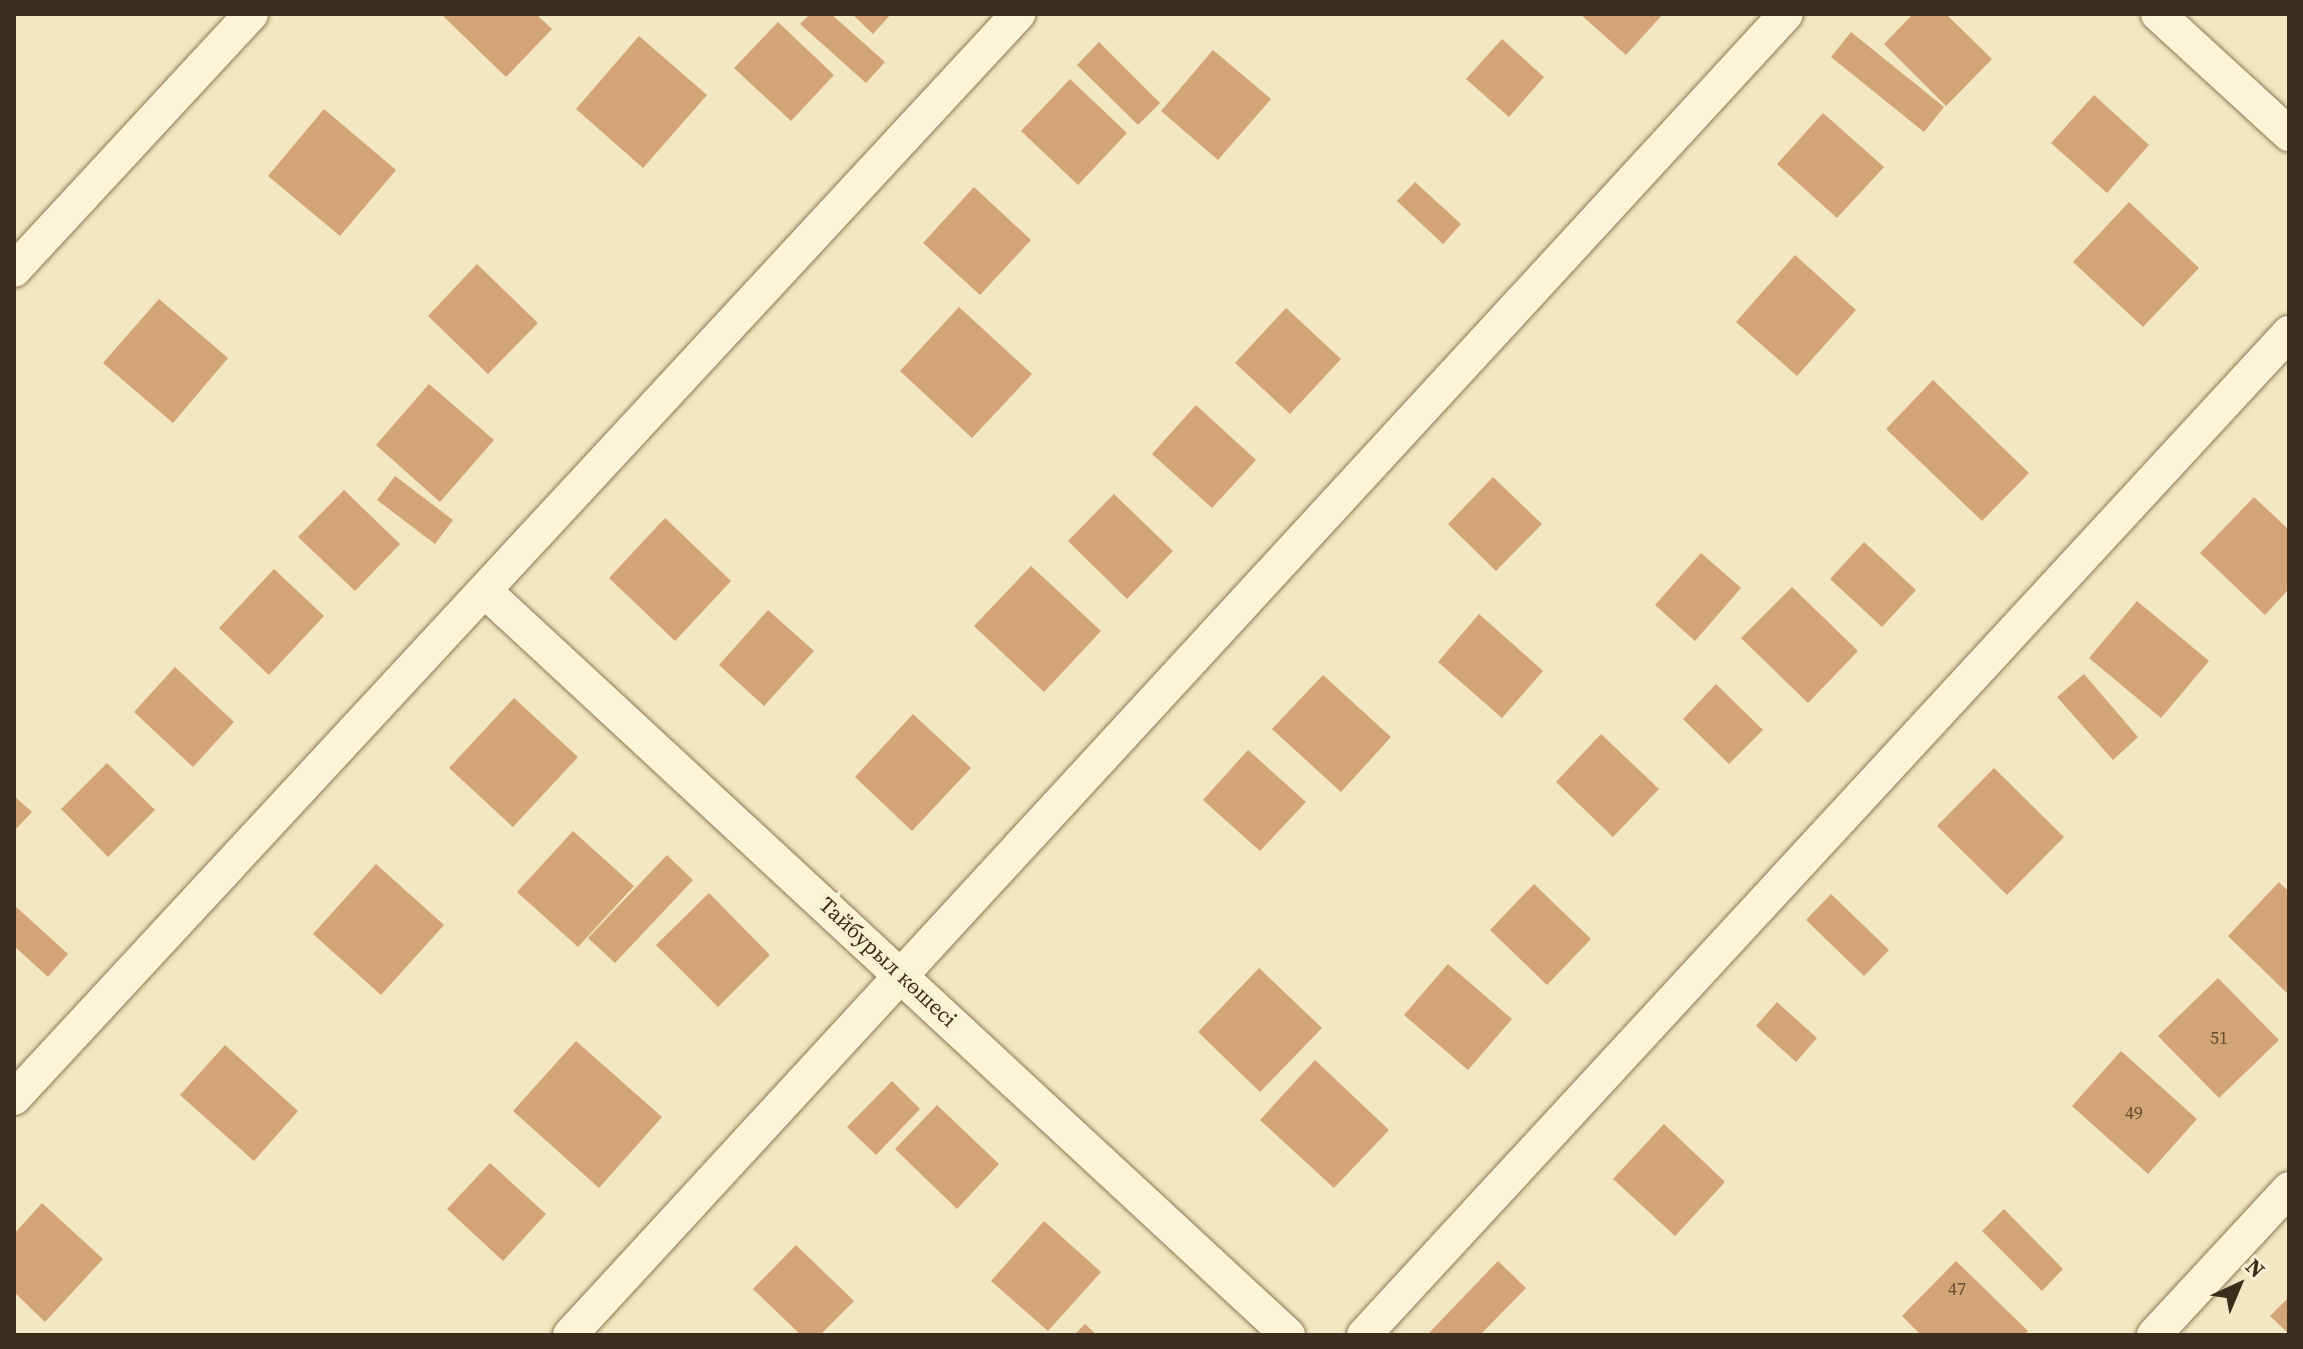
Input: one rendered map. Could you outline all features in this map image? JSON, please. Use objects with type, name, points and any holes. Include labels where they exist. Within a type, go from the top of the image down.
[{"type":"street","points":[[14,270],[251,14]]},
{"type":"street","points":[[14,1098],[1018,14]]},
{"type":"street","points":[[570,1335],[1786,14]]},
{"type":"street","points":[[2158,14],[2289,134]]},
{"type":"street","points":[[1364,1335],[2289,333]]},
{"type":"street","name":"Тайбурыл көшесі","points":[[485,591],[903,975],[1288,1335]]},
{"type":"street","points":[[2154,1335],[2289,1189]]},
{"type":"building","points":[[441,14],[536,14],[552,29],[506,77]]},
{"type":"building","points":[[810,14],[831,14],[885,62],[866,83],[800,24]]},
{"type":"building","points":[[852,14],[891,14],[873,34]]},
{"type":"building","points":[[1580,14],[1663,14],[1626,55]]},
{"type":"building","points":[[1913,14],[1946,14],[1992,59],[1946,106],[1884,44]]},
{"type":"building","points":[[778,22],[834,75],[791,121],[734,68]]},
{"type":"building","points":[[1851,32],[1944,107],[1924,132],[1831,57]]},
{"type":"building","points":[[639,36],[707,95],[643,168],[576,109]]},
{"type":"building","points":[[1502,39],[1544,77],[1509,117],[1466,79]]},
{"type":"building","points":[[1099,42],[1160,103],[1138,125],[1077,65]]},
{"type":"building","points":[[1213,50],[1271,99],[1218,160],[1161,111]]},
{"type":"building","points":[[1070,79],[1127,133],[1078,185],[1021,131]]},
{"type":"building","points":[[2094,95],[2149,145],[2107,193],[2051,143]]},
{"type":"building","points":[[324,109],[396,170],[340,236],[268,176]]},
{"type":"building","points":[[1823,113],[1884,167],[1837,218],[1777,164]]},
{"type":"building","points":[[1415,182],[1461,224],[1443,244],[1397,201]]},
{"type":"building","points":[[974,187],[1031,240],[980,295],[923,243]]},
{"type":"building","points":[[2129,202],[2199,268],[2143,327],[2073,262]]},
{"type":"building","points":[[1795,255],[1856,310],[1797,376],[1736,322]]},
{"type":"building","points":[[477,264],[538,323],[488,374],[428,316]]},
{"type":"building","points":[[159,299],[228,358],[173,423],[103,363]]},
{"type":"building","points":[[959,307],[1032,374],[972,438],[900,371]]},
{"type":"building","points":[[1286,308],[1341,359],[1290,414],[1235,363]]},
{"type":"building","points":[[1933,380],[2029,473],[1982,521],[1886,429]]},
{"type":"building","points":[[429,384],[494,440],[440,502],[376,445]]},
{"type":"building","points":[[1196,405],[1256,460],[1212,508],[1152,454]]},
{"type":"building","points":[[395,476],[453,520],[435,544],[377,500]]},
{"type":"building","points":[[1493,477],[1542,524],[1496,571],[1448,524]]},
{"type":"building","points":[[344,490],[400,544],[355,591],[298,537]]},
{"type":"building","points":[[1114,494],[1173,551],[1127,599],[1068,541]]},
{"type":"building","points":[[2254,497],[2289,530],[2289,589],[2265,615],[2200,553]]},
{"type":"building","points":[[665,518],[731,581],[675,641],[609,578]]},
{"type":"building","points":[[1864,542],[1916,590],[1882,627],[1830,579]]},
{"type":"building","points":[[1701,553],[1741,588],[1695,641],[1655,605]]},
{"type":"building","points":[[1031,566],[1101,631],[1044,692],[974,626]]},
{"type":"building","points":[[274,569],[324,616],[269,675],[219,628]]},
{"type":"building","points":[[1792,587],[1858,651],[1808,703],[1741,638]]},
{"type":"building","points":[[2137,601],[2209,661],[2161,718],[2089,658]]},
{"type":"building","points":[[768,610],[814,651],[764,706],[719,665]]},
{"type":"building","points":[[1479,614],[1543,671],[1502,718],[1438,662]]},
{"type":"building","points":[[175,667],[234,722],[193,767],[134,712]]},
{"type":"building","points":[[2084,674],[2138,737],[2113,760],[2057,697]]},
{"type":"building","points":[[1323,675],[1391,737],[1341,792],[1272,729]]},
{"type":"building","points":[[1716,684],[1763,730],[1729,764],[1683,719]]},
{"type":"building","points":[[514,698],[578,757],[513,827],[449,768]]},
{"type":"building","points":[[913,714],[971,768],[912,831],[855,777]]},
{"type":"building","points":[[1601,734],[1659,789],[1613,837],[1556,782]]},
{"type":"building","points":[[1248,750],[1306,802],[1260,851],[1203,800]]},
{"type":"building","points":[[107,763],[155,810],[108,857],[61,809]]},
{"type":"building","points":[[1994,768],[2064,837],[2007,895],[1937,826]]},
{"type":"building","points":[[14,796],[32,812],[14,831]]},
{"type":"building","points":[[573,831],[634,886],[578,947],[517,892]]},
{"type":"building","points":[[667,855],[693,880],[615,963],[588,938]]},
{"type":"building","points":[[376,864],[444,925],[381,995],[313,934]]},
{"type":"building","points":[[2279,882],[2289,892],[2289,995],[2228,936]]},
{"type":"building","points":[[1534,884],[1591,939],[1547,985],[1490,930]]},
{"type":"building","points":[[709,893],[770,955],[718,1007],[656,945]]},
{"type":"building","points":[[1831,894],[1889,950],[1864,976],[1806,920]]},
{"type":"building","points":[[14,905],[68,954],[48,977],[14,946]]},
{"type":"building","points":[[1448,964],[1512,1019],[1468,1070],[1404,1015]]},
{"type":"building","points":[[1259,968],[1322,1028],[1260,1092],[1198,1032]]},
{"type":"building","points":[[2218,978],[2279,1040],[2219,1098],[2158,1036]]},
{"type":"building","points":[[1777,1002],[1817,1038],[1796,1062],[1756,1026]]},
{"type":"building","points":[[576,1041],[662,1117],[599,1188],[513,1111]]},
{"type":"building","points":[[225,1045],[298,1111],[254,1161],[180,1095]]},
{"type":"building","points":[[2121,1051],[2197,1119],[2148,1174],[2072,1106]]},
{"type":"building","points":[[1315,1060],[1389,1130],[1334,1188],[1260,1120]]},
{"type":"building","points":[[892,1081],[920,1109],[876,1155],[847,1127]]},
{"type":"building","points":[[937,1105],[999,1164],[957,1209],[895,1149]]},
{"type":"building","points":[[1664,1124],[1725,1182],[1675,1236],[1613,1179]]},
{"type":"building","points":[[490,1163],[546,1214],[503,1261],[447,1209]]},
{"type":"building","points":[[42,1203],[103,1259],[45,1322],[14,1292],[14,1234]]},
{"type":"building","points":[[2004,1209],[2063,1269],[2042,1291],[1982,1231]]},
{"type":"building","points":[[1044,1221],[1101,1272],[1048,1331],[991,1281]]},
{"type":"building","points":[[796,1245],[854,1301],[820,1335],[801,1335],[753,1289]]},
{"type":"building","points":[[1498,1261],[1526,1288],[1480,1335],[1427,1335]]},
{"type":"building","points":[[1956,1261],[2028,1331],[2024,1335],[1921,1335],[1902,1316]]},
{"type":"building","points":[[2289,1297],[2289,1334],[2270,1316]]},
{"type":"building","points":[[1085,1324],[1097,1335],[1074,1335]]}]
